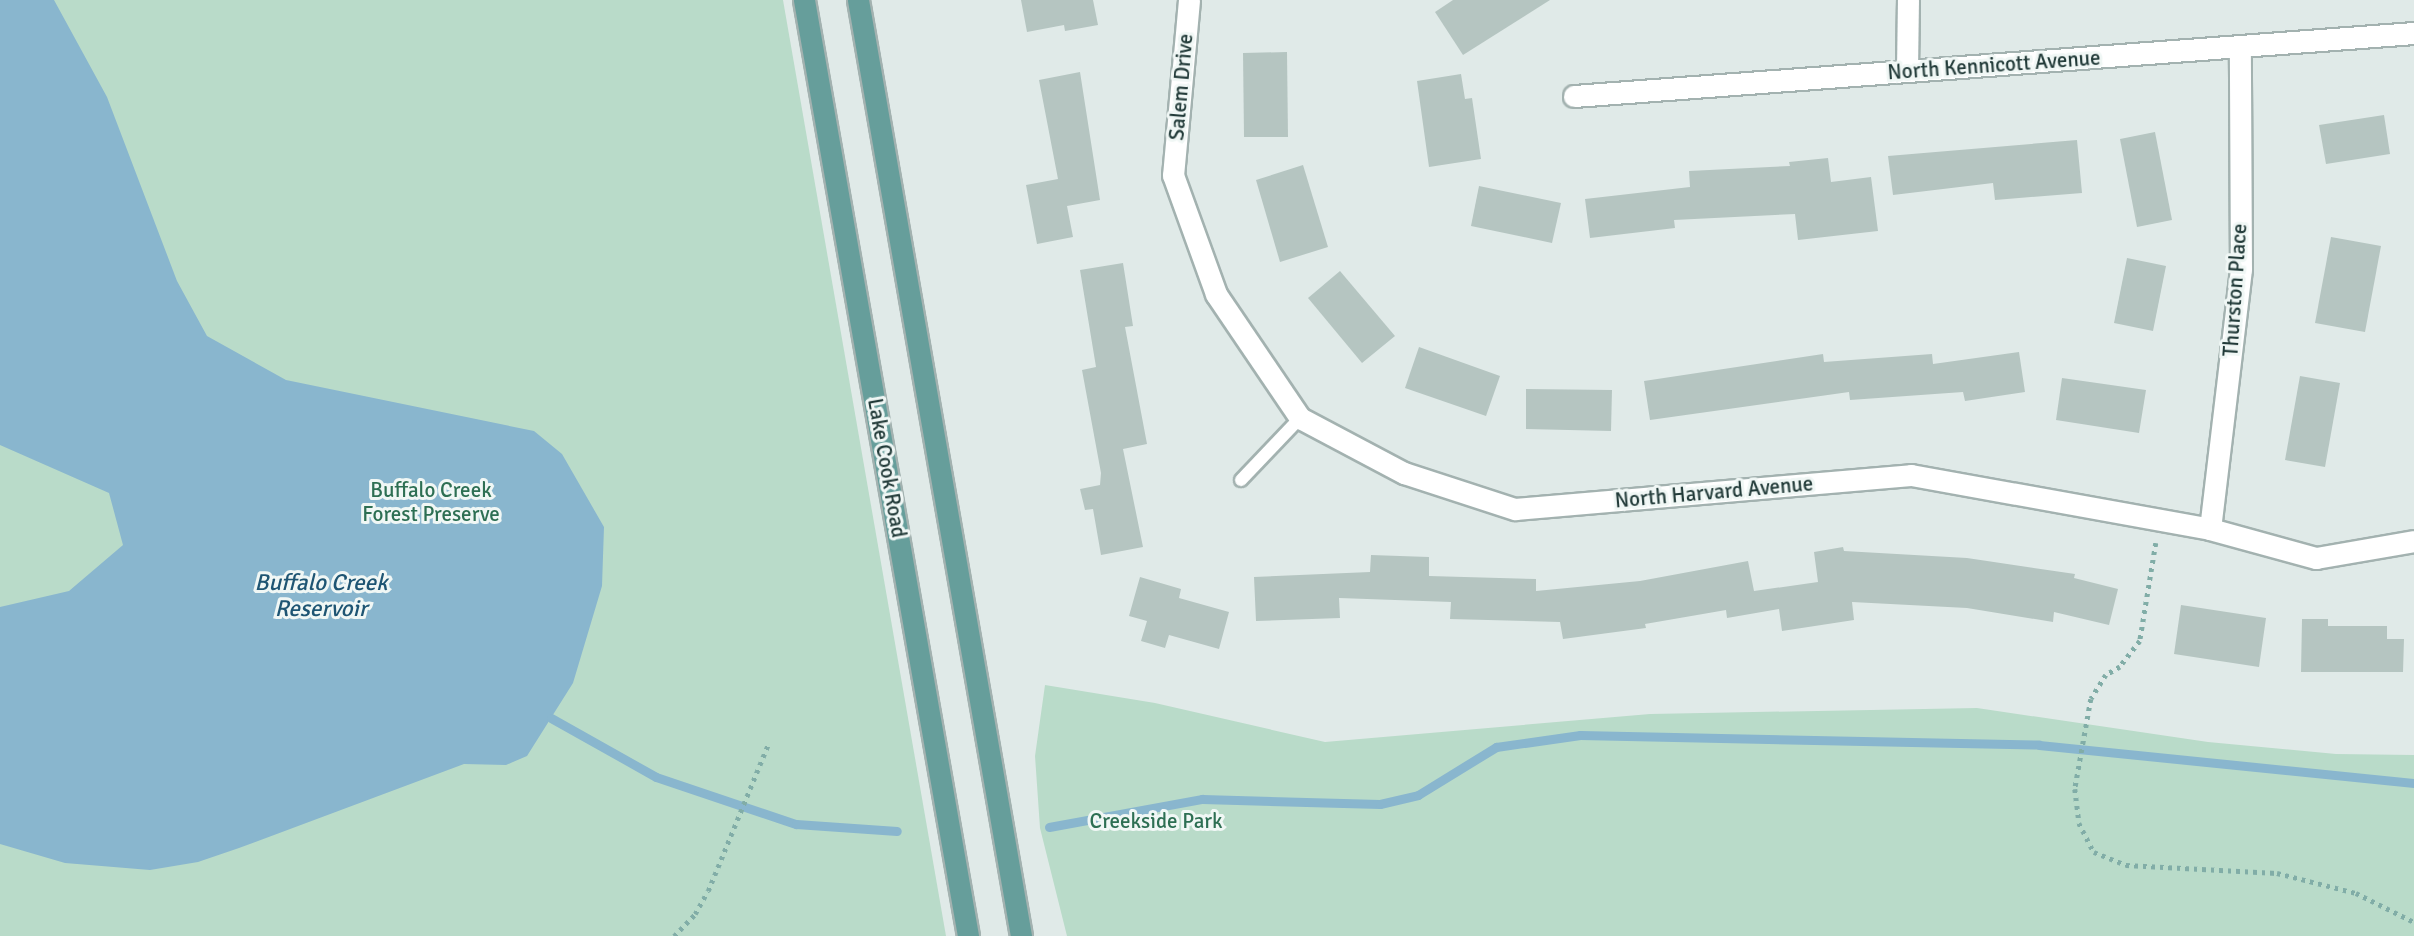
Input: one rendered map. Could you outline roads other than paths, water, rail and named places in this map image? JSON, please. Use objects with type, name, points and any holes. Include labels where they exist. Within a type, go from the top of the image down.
[{"type":"main road","name":"Lake Cook Road","points":[[804,0],[968,936]]},
{"type":"main road","points":[[858,0],[1021,936]]},
{"type":"street","name":"Salem Drive","points":[[1173,175],[1189,0]]},
{"type":"street","points":[[1907,70],[1908,0]]},
{"type":"street","name":"North Kennicott Avenue","points":[[1574,96],[1907,70],[2240,50],[2414,33]]},
{"type":"street","name":"Thurston Place","points":[[2210,528],[2241,269],[2240,50]]},
{"type":"street","name":"North Harvard Avenue","points":[[1173,175],[1216,294],[1300,418],[1404,473],[1515,509],[1911,475],[2210,528],[2316,558],[2414,541]]},
{"type":"lane","points":[[1241,480],[1300,418]]},
{"type":"water","name":"Buffalo Creek Reservoir","points":[[0,0],[54,0],[107,97],[177,281],[207,336],[286,380],[534,431],[562,454],[604,527],[602,586],[573,683],[527,756],[506,765],[464,764],[198,862],[150,870],[65,863],[0,844],[0,607],[69,591],[123,545],[109,493],[0,445]]},
{"type":"waterway","points":[[551,718],[656,777],[796,824],[897,831]]},
{"type":"waterway","points":[[1049,827],[1202,799],[1380,804],[1418,795],[1496,747],[1580,735],[2039,745],[2414,783]]},
{"type":"park label","name":"Buffalo Creek Forest Preserve","points":[[431,502]]},
{"type":"park label","name":"Creekside Park","points":[[1156,821]]}]
